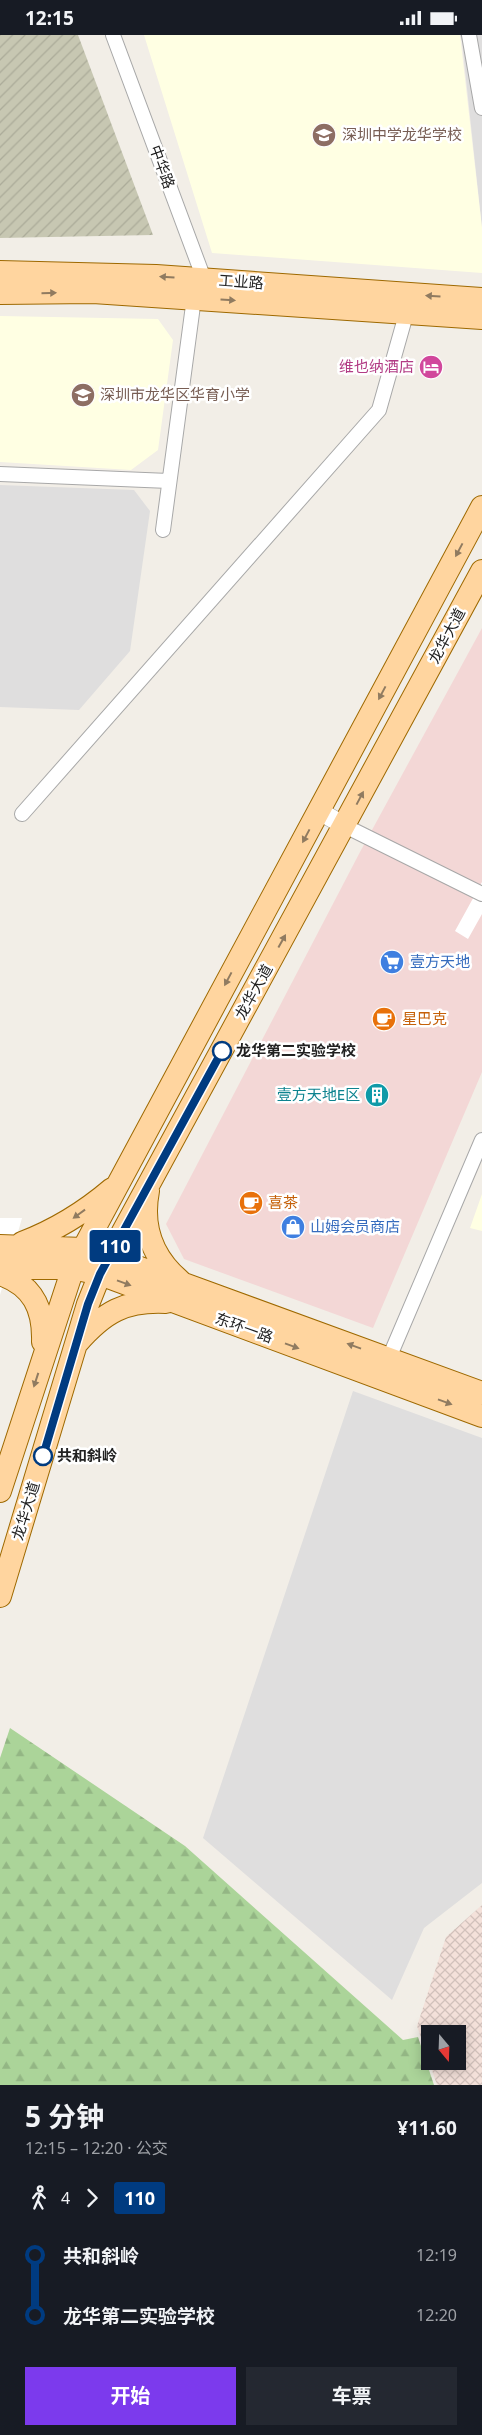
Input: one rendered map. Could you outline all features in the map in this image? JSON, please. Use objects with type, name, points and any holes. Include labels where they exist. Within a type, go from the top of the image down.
[{"type":"main road","name":"工业路","points":[[0,272],[88,273],[199,289],[482,318]]},
{"type":"main road","name":"工业路","points":[[0,293],[199,289],[482,299]]},
{"type":"main road","name":"龙华大道","points":[[0,1491],[43,1357],[78,1258],[482,507]]},
{"type":"main road","name":"龙华大道","points":[[0,1596],[88,1304],[105,1265],[482,571]]},
{"type":"main road","points":[[75,1346],[108,1313],[122,1306],[153,1301],[179,1293],[155,1252],[150,1238],[146,1207],[150,1183]]},
{"type":"main road","points":[[7,1246],[60,1227],[118,1185]]},
{"type":"main road","name":"东环一路","points":[[7,1246],[78,1258],[105,1265],[385,1369],[482,1416]]},
{"type":"main road","name":"东环一路","points":[[3,1271],[78,1258]]},
{"type":"main road","points":[[3,1271],[25,1287],[39,1306],[43,1327],[43,1357]]},
{"type":"main road","name":"东环一路","points":[[385,1369],[482,1393]]},
{"type":"street","name":"中华路","points":[[113,35],[199,289]]},
{"type":"street","points":[[469,35],[482,108]]},
{"type":"street","points":[[163,530],[199,289]]},
{"type":"street","points":[[22,814],[379,410],[407,311]]},
{"type":"street","points":[[0,474],[169,481]]},
{"type":"street","points":[[319,811],[345,826],[482,894]]},
{"type":"street","points":[[385,1369],[482,1140]]},
{"type":"shaded area","points":[[0,35],[78,35],[153,235],[0,238]]},
{"type":"shaded area","name":"深圳中学龙华学校","points":[[144,35],[460,35],[482,228],[482,273],[212,253]]},
{"type":"shaded area","points":[[460,35],[482,35],[482,228],[462,42]]},
{"type":"shaded area","name":"深圳市龙华区华育小学","points":[[0,316],[158,319],[173,340],[158,450],[131,470],[0,462]]},
{"type":"shaded area","points":[[0,485],[134,490],[150,511],[130,651],[79,710],[0,707]]},
{"type":"shaded area","name":"壹方天地","points":[[482,628],[482,1072],[373,1328],[184,1259],[166,1224],[360,852]]},
{"type":"shaded area","points":[[482,1194],[482,1231],[470,1228]]},
{"type":"shaded area","points":[[353,1391],[482,1438],[482,1883],[424,1928],[392,2000],[203,1838]]},
{"type":"shaded area","points":[[482,1905],[482,2085],[437,2085],[432,2070],[466,2070],[466,2025],[421,2025],[421,2038],[417,2026],[446,1937]]},
{"type":"green space","points":[[10,1728],[185,1846],[403,2040],[418,2037],[421,2046],[421,2070],[429,2070],[434,2085],[0,2085],[0,1758]]},
{"type":"pier","points":[[482,882],[482,914],[468,939],[455,931]]},
{"type":"pier","points":[[0,1218],[22,1218],[0,1295]]},
{"type":"bus line","name":"110","points":[[43,1456],[88,1304],[100,1274],[222,1051]]},
{"type":"place","name":"深圳中学龙华学校","points":[[324,135]]},
{"type":"place","name":"维也纳酒店","points":[[431,367]]},
{"type":"place","name":"深圳市龙华区华育小学","points":[[83,395]]},
{"type":"place","name":"壹方天地","points":[[392,962]]},
{"type":"place","name":"星巴克","points":[[384,1019]]},
{"type":"place","name":"龙华第二实验学校","points":[[222,1051]]},
{"type":"place","name":"壹方天地E区","points":[[377,1095]]},
{"type":"place","name":"喜茶","points":[[251,1203]]},
{"type":"place","name":"山姆会员商店","points":[[293,1227]]},
{"type":"place","name":"共和斜岭","points":[[43,1456]]}]
